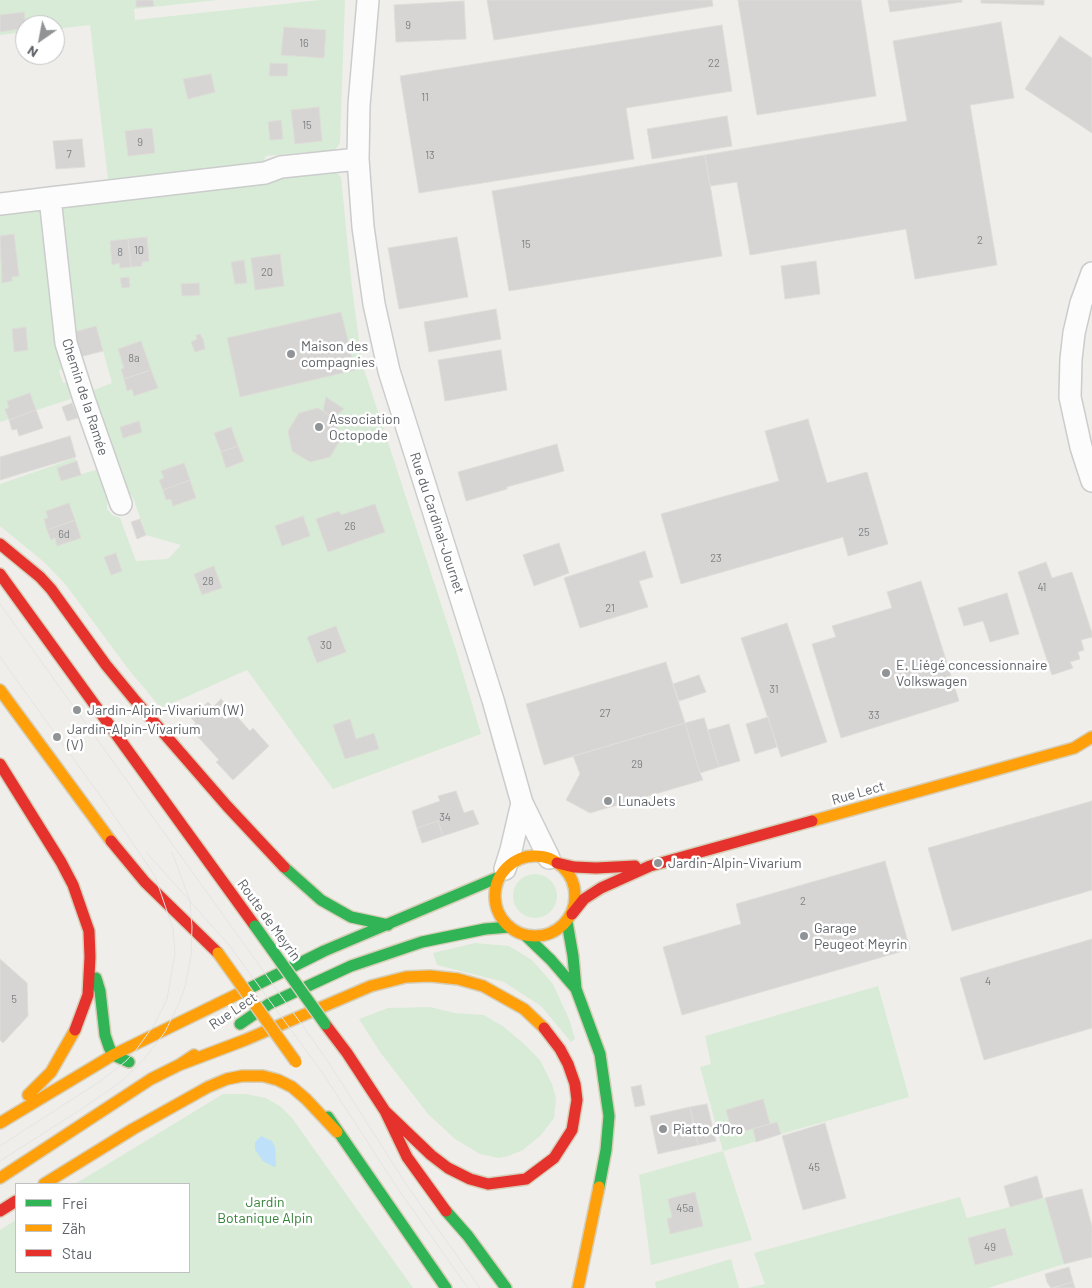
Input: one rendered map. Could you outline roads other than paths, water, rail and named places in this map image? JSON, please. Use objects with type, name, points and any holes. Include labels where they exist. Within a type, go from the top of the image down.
[{"type":"main road","points":[[0,544],[40,577],[134,699],[227,806],[291,874],[321,900],[351,917],[388,925]]},
{"type":"main road","name":"Route de Meyrin","points":[[0,574],[347,1053],[385,1111],[407,1157],[441,1205],[468,1236],[506,1288]]},
{"type":"main road","points":[[0,690],[116,847],[145,882],[218,953],[298,1066]]},
{"type":"main road","name":"Rue Lect","points":[[1074,748],[1092,737]]},
{"type":"main road","name":"Rue Lect","points":[[569,918],[584,899],[601,888],[650,866],[1074,748],[1092,748]]},
{"type":"main road","points":[[0,764],[61,862],[73,886],[89,931],[90,957],[88,995],[80,1021],[67,1047],[51,1072],[0,1122]]},
{"type":"main road","points":[[526,936],[537,937],[558,929],[569,918],[576,900],[574,886],[568,873],[553,861],[540,856],[521,858],[502,873],[495,890],[495,904],[500,916],[509,927],[526,936],[551,960],[576,989]]},
{"type":"main road","name":"Rue Lect","points":[[553,861],[574,867],[650,866]]},
{"type":"main road","name":"Rue Lect","points":[[0,1122],[113,1054],[324,951],[388,925],[502,873]]},
{"type":"main road","points":[[569,918],[576,989],[600,1054],[609,1116],[606,1150],[578,1288]]},
{"type":"main road","name":"Rue Lect","points":[[0,1178],[151,1079],[179,1065],[269,1004],[351,966],[422,942],[485,929],[509,927]]},
{"type":"main road","points":[[90,957],[100,991],[105,1035],[113,1054],[128,1062],[143,1055]]},
{"type":"main road","points":[[179,1065],[245,1040],[371,986],[406,977],[430,976],[458,979],[483,986],[524,1009],[547,1031],[560,1049],[575,1084],[577,1100],[572,1130],[554,1158],[526,1178],[514,1182],[488,1184],[470,1179],[448,1168],[431,1155],[385,1111]]},
{"type":"main road","points":[[234,1016],[269,1004]]},
{"type":"main road","points":[[46,1183],[133,1129],[208,1087],[227,1079],[242,1076],[263,1076],[278,1080],[292,1087],[337,1132]]},
{"type":"main road","points":[[315,1094],[337,1132],[446,1288]]},
{"type":"main road","points":[[0,1211],[15,1202]]},
{"type":"street","name":"Rue du Cardinal-Journet","points":[[368,0],[359,105],[358,159],[363,227],[374,304],[389,370],[493,700],[522,803],[553,861]]},
{"type":"street","points":[[0,204],[265,174],[281,167],[358,159]]},
{"type":"street","name":"Chemin de la Ramée","points":[[50,198],[66,343],[121,504]]},
{"type":"street","points":[[1092,273],[1081,303],[1074,333],[1070,397],[1081,447],[1092,481]]},
{"type":"street","points":[[0,783],[23,799]]},
{"type":"street","name":"Rue du Cardinal-Journet","points":[[502,873],[511,850],[522,803]]},
{"type":"water","points":[[261,1136],[272,1141],[275,1147],[276,1166],[274,1167],[263,1161],[255,1150],[255,1142]]},
{"type":"tram line","points":[[0,604],[325,1057],[406,1184],[480,1288]]},
{"type":"tram line","points":[[0,657],[109,808],[155,876],[173,929],[175,954],[167,999],[154,1025],[126,1061],[102,1080],[0,1146]]},
{"type":"tram line","points":[[146,852],[229,945],[324,1075],[398,1189],[468,1288]]},
{"type":"tram line","points":[[0,1161],[122,1081],[145,1058],[165,1032],[185,987],[191,956],[192,927],[190,901],[172,852]]},
{"type":"place","name":"Maison des compagnies","points":[[291,354]]},
{"type":"place","name":"Association Octopode","points":[[319,427]]},
{"type":"place","name":"E. Liégé concessionnaire Volkswagen","points":[[886,673]]},
{"type":"place","name":"Jardin-Alpin-Vivarium (W)","points":[[77,710]]},
{"type":"place","name":"Jardin-Alpin-Vivarium (V)","points":[[57,737]]},
{"type":"place","name":"LunaJets","points":[[608,801]]},
{"type":"place","name":"Jardin-Alpin-Vivarium","points":[[658,863]]},
{"type":"place","name":"Garage Peugeot Meyrin","points":[[804,936]]},
{"type":"place","name":"Piatto d'Oro","points":[[663,1129]]},
{"type":"park label","name":"Jardin Botanique Alpin","points":[[265,1210]]}]
